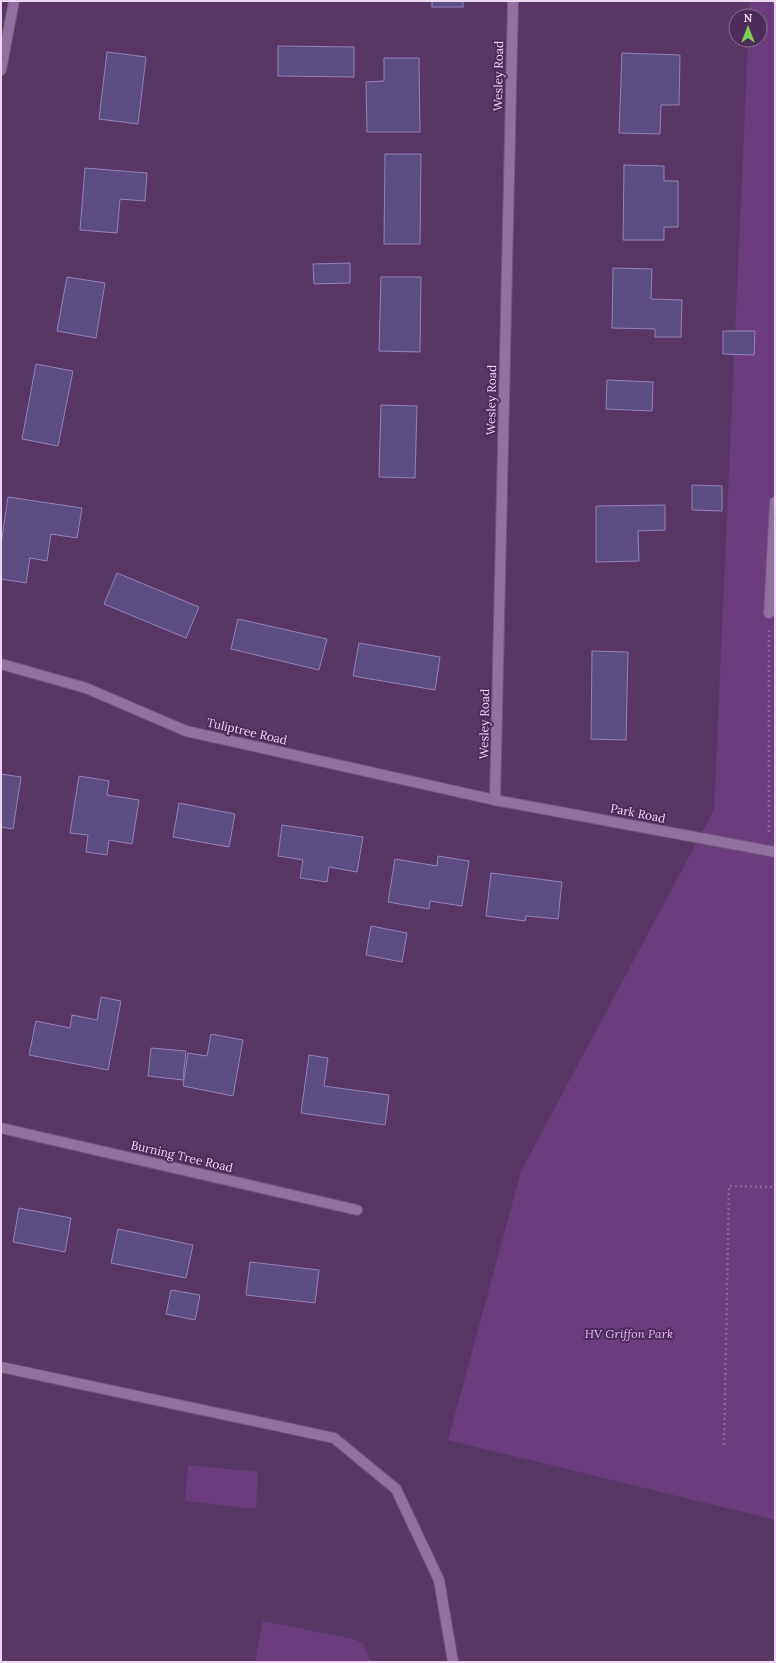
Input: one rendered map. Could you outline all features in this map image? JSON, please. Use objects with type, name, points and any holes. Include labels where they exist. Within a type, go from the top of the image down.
[{"type":"street","points":[[1,70],[14,1]]},
{"type":"street","name":"Wesley Road","points":[[496,800],[513,1]]},
{"type":"street","points":[[769,613],[775,502]]},
{"type":"street","name":"Tuliptree Road","points":[[1,664],[86,688],[186,731],[496,800]]},
{"type":"street","name":"Park Road","points":[[496,800],[772,852]]},
{"type":"street","name":"Burning Tree Road","points":[[1,1128],[357,1210]]},
{"type":"street","points":[[1,1367],[334,1438],[396,1490],[439,1580],[452,1662]]},
{"type":"path","points":[[769,613],[772,852]]},
{"type":"path","points":[[724,1445],[729,1186],[775,1187]]},
{"type":"green space","name":"HV Griffon Park","points":[[750,1],[775,1],[775,1520],[448,1440],[521,1171],[714,810],[748,48],[768,48],[768,8],[750,8]]},
{"type":"green space","points":[[188,1465],[258,1472],[256,1509],[185,1501]]},
{"type":"green space","points":[[263,1621],[353,1639],[363,1643],[371,1662],[255,1662]]},
{"type":"building","points":[[432,1],[463,1],[463,7],[432,7]]},
{"type":"building","points":[[278,46],[354,47],[354,77],[278,76]]},
{"type":"building","points":[[107,52],[146,57],[138,124],[99,119]]},
{"type":"building","points":[[622,53],[680,55],[679,105],[661,105],[660,134],[619,133]]},
{"type":"building","points":[[384,58],[419,58],[420,132],[367,132],[366,82],[384,81]]},
{"type":"building","points":[[385,154],[421,154],[420,244],[384,244]]},
{"type":"building","points":[[624,165],[664,166],[664,181],[678,181],[678,227],[664,227],[664,240],[623,240]]},
{"type":"building","points":[[85,168],[147,173],[145,201],[120,199],[117,233],[80,230]]},
{"type":"building","points":[[350,263],[350,283],[314,284],[313,264]]},
{"type":"building","points":[[613,268],[652,269],[651,299],[682,300],[681,337],[655,337],[655,329],[612,328]]},
{"type":"building","points":[[67,277],[105,283],[96,338],[57,331]]},
{"type":"building","points":[[381,277],[421,277],[420,352],[379,351]]},
{"type":"building","points":[[723,331],[755,331],[754,355],[723,354]]},
{"type":"building","points":[[36,364],[73,371],[58,446],[22,439]]},
{"type":"building","points":[[607,380],[653,382],[652,411],[606,409]]},
{"type":"building","points":[[381,405],[417,406],[415,478],[379,477]]},
{"type":"building","points":[[692,485],[722,486],[722,511],[692,510]]},
{"type":"building","points":[[8,497],[82,508],[77,538],[51,534],[47,561],[30,558],[26,583],[1,579],[1,544]]},
{"type":"building","points":[[665,505],[665,530],[638,531],[639,561],[596,562],[596,506]]},
{"type":"building","points":[[117,573],[199,607],[186,638],[104,604]]},
{"type":"building","points":[[238,619],[327,639],[319,670],[231,649]]},
{"type":"building","points":[[359,643],[440,657],[435,690],[353,676]]},
{"type":"building","points":[[592,651],[628,652],[626,740],[591,739]]},
{"type":"building","points":[[1,774],[21,777],[13,829],[1,827]]},
{"type":"building","points":[[79,776],[109,781],[107,795],[139,800],[132,844],[109,840],[107,855],[86,852],[88,835],[70,833]]},
{"type":"building","points":[[179,803],[235,814],[229,847],[173,837]]},
{"type":"building","points":[[282,825],[363,837],[357,872],[329,867],[327,882],[300,878],[303,860],[278,856]]},
{"type":"building","points":[[438,856],[469,861],[462,906],[430,901],[429,909],[388,902],[395,859],[437,866]]},
{"type":"building","points":[[491,873],[562,882],[558,919],[526,916],[525,921],[486,916]]},
{"type":"building","points":[[371,926],[407,933],[402,962],[366,955]]},
{"type":"building","points":[[101,997],[121,1001],[108,1070],[29,1055],[36,1021],[70,1028],[72,1015],[97,1020]]},
{"type":"building","points":[[211,1034],[243,1040],[233,1096],[183,1086],[188,1053],[207,1056]]},
{"type":"building","points":[[151,1048],[186,1051],[183,1080],[148,1076]]},
{"type":"building","points":[[309,1055],[328,1058],[324,1086],[389,1095],[385,1125],[301,1113]]},
{"type":"building","points":[[19,1208],[71,1218],[65,1252],[13,1242]]},
{"type":"building","points":[[118,1229],[193,1245],[186,1278],[111,1263]]},
{"type":"building","points":[[250,1262],[319,1270],[315,1303],[246,1295]]},
{"type":"building","points":[[171,1290],[200,1295],[195,1320],[166,1314]]}]
